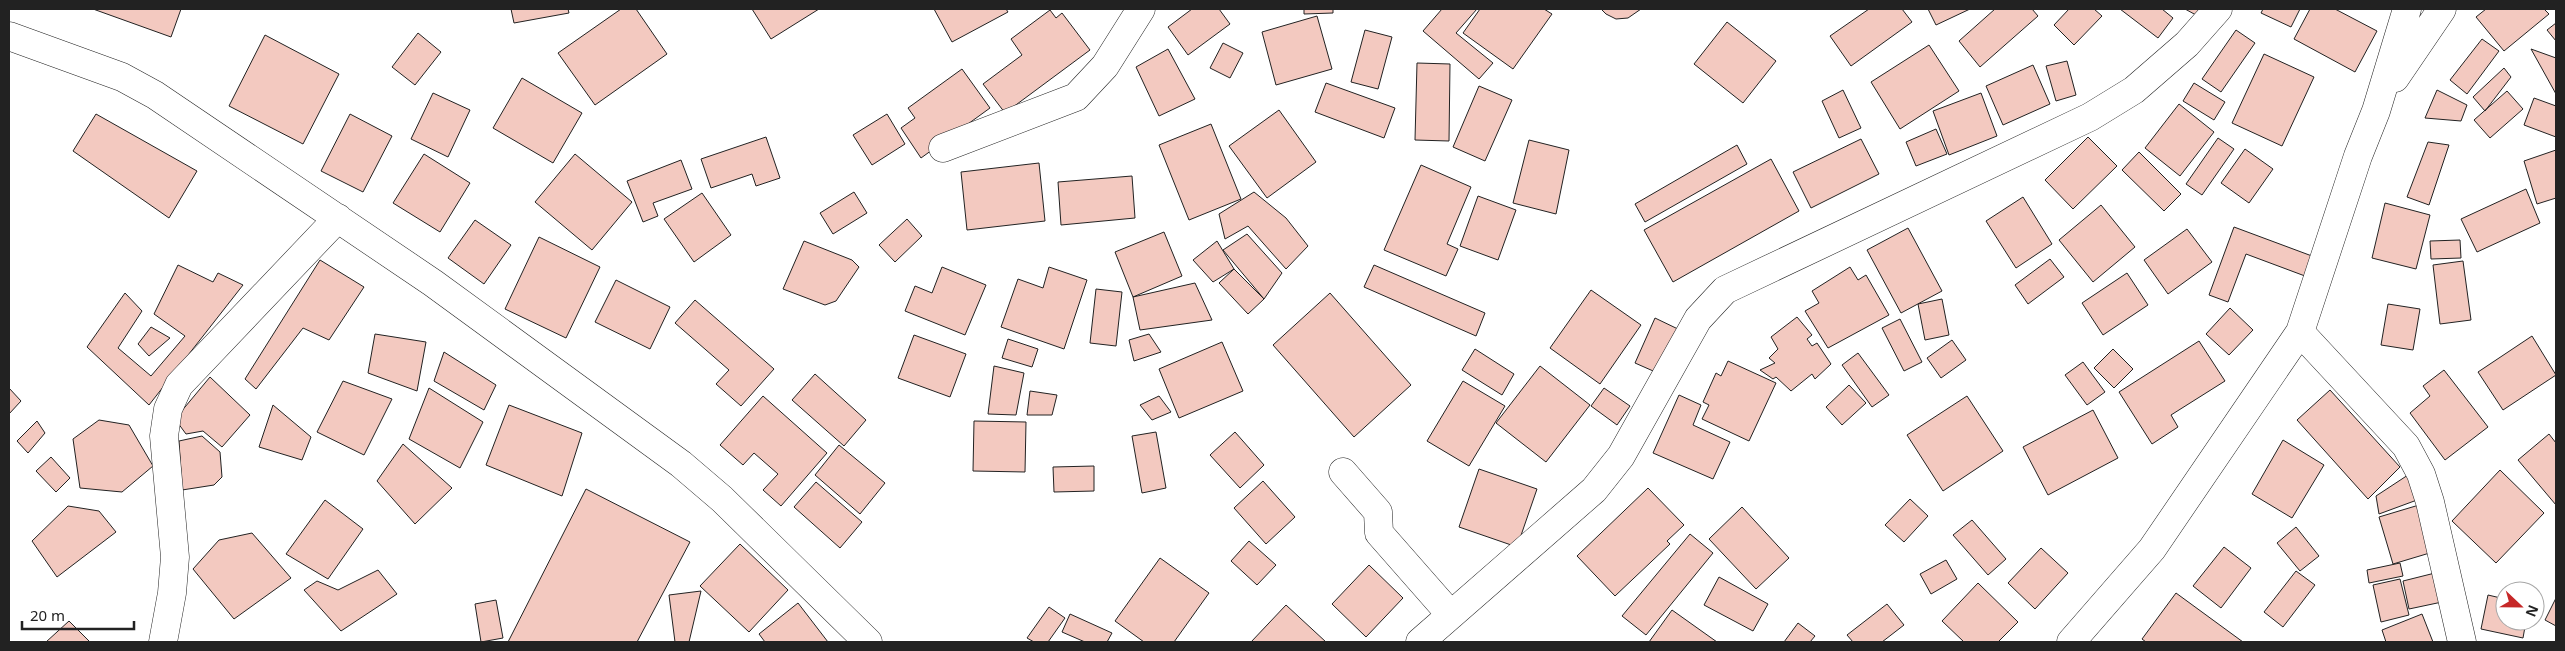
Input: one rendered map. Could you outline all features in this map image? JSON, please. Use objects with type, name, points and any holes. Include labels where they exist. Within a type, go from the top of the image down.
[{"type":"street","points":[[943,148],[1076,97],[1105,66],[1141,9]]},
{"type":"street","points":[[1420,642],[1594,490],[1621,456],[1698,319],[1725,290],[2090,117],[2142,83],[2188,44],[2218,9]]},
{"type":"street","points":[[2071,642],[2152,549],[2300,332],[2358,156],[2376,111],[2407,9]]},
{"type":"street","points":[[2376,111],[2389,88],[2442,9]]},
{"type":"street","points":[[9,36],[122,77],[155,95],[433,283],[681,464],[722,499],[868,642]]},
{"type":"street","points":[[163,642],[172,593],[175,556],[164,436],[168,409],[179,385],[338,218]]},
{"type":"street","points":[[2300,332],[2406,446],[2421,474],[2430,502],[2462,642]]},
{"type":"street","points":[[1343,472],[1378,512],[1379,532],[1451,615]]},
{"type":"building","points":[[93,9],[181,9],[171,37]]},
{"type":"building","points":[[511,9],[568,9],[569,13],[514,23]]},
{"type":"building","points":[[621,9],[636,9],[667,54],[595,105],[558,53]]},
{"type":"building","points":[[752,9],[819,9],[771,39]]},
{"type":"building","points":[[934,9],[1006,9],[1008,12],[952,42]]},
{"type":"building","points":[[1192,9],[1219,9],[1230,24],[1188,55],[1168,27]]},
{"type":"building","points":[[1304,9],[1333,9],[1333,13],[1304,14]]},
{"type":"building","points":[[1442,9],[1477,9],[1456,33],[1493,63],[1479,79],[1423,31]]},
{"type":"building","points":[[1480,9],[1544,9],[1552,14],[1513,69],[1463,33]]},
{"type":"building","points":[[1601,9],[1641,9],[1628,18],[1616,19]]},
{"type":"building","points":[[1869,9],[1902,9],[1912,22],[1851,66],[1830,36]]},
{"type":"building","points":[[1928,9],[1970,9],[1936,25]]},
{"type":"building","points":[[1995,9],[2032,9],[2038,16],[1980,67],[1959,41]]},
{"type":"building","points":[[2069,9],[2094,9],[2102,16],[2074,45],[2054,25]]},
{"type":"building","points":[[2120,9],[2162,9],[2173,18],[2158,38]]},
{"type":"building","points":[[2185,9],[2200,9],[2196,15]]},
{"type":"building","points":[[2263,9],[2300,9],[2291,27],[2261,13]]},
{"type":"building","points":[[2310,9],[2335,9],[2377,31],[2355,72],[2294,39]]},
{"type":"building","points":[[2486,9],[2544,9],[2549,14],[2504,51],[2476,17]]},
{"type":"building","points":[[1050,10],[1056,18],[1062,13],[1090,50],[1005,113],[983,84],[1022,55],[1011,39]]},
{"type":"building","points":[[1317,16],[1332,69],[1276,85],[1262,32]]},
{"type":"building","points":[[1727,22],[1776,61],[1743,103],[1694,64]]},
{"type":"building","points":[[2556,23],[2556,41],[2547,30]]},
{"type":"building","points":[[1365,30],[1392,37],[1378,89],[1351,82]]},
{"type":"building","points":[[2236,30],[2255,43],[2221,92],[2202,79]]},
{"type":"building","points":[[418,33],[441,52],[415,85],[392,67]]},
{"type":"building","points":[[265,35],[339,74],[303,144],[229,106]]},
{"type":"building","points":[[2482,39],[2499,51],[2467,94],[2450,80]]},
{"type":"building","points":[[1223,43],[1243,53],[1230,78],[1210,68]]},
{"type":"building","points":[[1929,45],[1959,91],[1900,129],[1871,82]]},
{"type":"building","points":[[1168,49],[1195,99],[1159,116],[1136,67]]},
{"type":"building","points":[[2531,49],[2556,58],[2556,94]]},
{"type":"building","points":[[2264,54],[2314,77],[2282,146],[2232,123]]},
{"type":"building","points":[[2067,61],[2076,95],[2056,101],[2046,66]]},
{"type":"building","points":[[1417,63],[1450,64],[1449,141],[1415,140]]},
{"type":"building","points":[[2033,65],[2050,104],[2003,125],[1986,86]]},
{"type":"building","points":[[2504,68],[2511,77],[2485,111],[2473,97]]},
{"type":"building","points":[[962,69],[990,108],[921,158],[901,128],[915,118],[908,108]]},
{"type":"building","points":[[522,78],[582,113],[553,163],[493,128]]},
{"type":"building","points":[[1326,83],[1395,108],[1384,138],[1315,112]]},
{"type":"building","points":[[2194,83],[2225,102],[2214,120],[2183,101]]},
{"type":"building","points":[[1479,86],[1512,100],[1485,161],[1453,147]]},
{"type":"building","points":[[1843,90],[1861,128],[1839,138],[1822,101]]},
{"type":"building","points":[[2437,90],[2467,105],[2461,121],[2425,118]]},
{"type":"building","points":[[2507,91],[2523,109],[2490,138],[2474,120]]},
{"type":"building","points":[[433,93],[470,110],[448,157],[411,139]]},
{"type":"building","points":[[1981,93],[1997,136],[1949,155],[1933,111]]},
{"type":"building","points":[[2534,98],[2556,106],[2556,137],[2524,125]]},
{"type":"building","points":[[2179,104],[2214,132],[2180,176],[2145,148]]},
{"type":"building","points":[[1279,110],[1316,162],[1267,198],[1229,146]]},
{"type":"building","points":[[96,114],[197,171],[169,218],[73,151]]},
{"type":"building","points":[[350,114],[392,136],[363,192],[321,171]]},
{"type":"building","points":[[887,114],[905,144],[872,165],[853,135]]},
{"type":"building","points":[[1211,124],[1241,199],[1189,220],[1159,145]]},
{"type":"building","points":[[1936,129],[1947,154],[1916,166],[1906,142]]},
{"type":"building","points":[[766,137],[780,178],[756,186],[752,174],[711,188],[701,159]]},
{"type":"building","points":[[2088,137],[2117,166],[2073,209],[2045,180]]},
{"type":"building","points":[[2218,138],[2234,149],[2202,195],[2186,184]]},
{"type":"building","points":[[1861,139],[1879,174],[1811,208],[1793,172]]},
{"type":"building","points":[[1529,140],[1569,150],[1556,214],[1513,203]]},
{"type":"building","points":[[2428,142],[2449,145],[2429,205],[2407,197]]},
{"type":"building","points":[[1737,145],[1747,164],[1645,222],[1635,204]]},
{"type":"building","points":[[2245,149],[2273,169],[2249,203],[2221,183]]},
{"type":"building","points":[[2556,150],[2556,198],[2537,204],[2524,161]]},
{"type":"building","points":[[2139,152],[2181,194],[2164,211],[2122,170]]},
{"type":"building","points":[[424,154],[470,183],[440,232],[393,203]]},
{"type":"building","points":[[575,154],[632,202],[592,250],[535,202]]},
{"type":"building","points":[[1771,159],[1799,211],[1673,282],[1644,230]]},
{"type":"building","points":[[681,160],[692,189],[653,203],[658,216],[643,222],[627,181]]},
{"type":"building","points":[[1039,163],[1045,221],[967,230],[961,172]]},
{"type":"building","points":[[1421,165],[1471,187],[1447,244],[1458,249],[1446,276],[1384,250]]},
{"type":"building","points":[[1132,176],[1135,218],[1061,225],[1058,182]]},
{"type":"building","points":[[2526,189],[2540,223],[2477,252],[2461,219]]},
{"type":"building","points":[[854,192],[867,213],[833,234],[820,213]]},
{"type":"building","points":[[1254,192],[1286,218],[1308,246],[1286,269],[1248,226],[1225,239],[1219,214]]},
{"type":"building","points":[[702,193],[731,235],[694,262],[664,219]]},
{"type":"building","points":[[1478,196],[1516,210],[1498,260],[1460,246]]},
{"type":"building","points":[[2023,197],[2052,244],[2016,268],[1986,221]]},
{"type":"building","points":[[2385,203],[2430,215],[2416,269],[2372,258]]},
{"type":"building","points":[[2101,205],[2135,247],[2093,282],[2059,240]]},
{"type":"building","points":[[907,219],[922,236],[895,262],[879,245]]},
{"type":"building","points":[[475,220],[511,245],[484,284],[448,258]]},
{"type":"building","points":[[2234,227],[2320,259],[2313,279],[2246,254],[2228,302],[2209,295]]},
{"type":"building","points":[[1908,228],[1942,291],[1901,313],[1867,250]]},
{"type":"building","points":[[2187,229],[2212,262],[2168,294],[2144,260]]},
{"type":"building","points":[[1164,232],[1182,276],[1133,297],[1115,252]]},
{"type":"building","points":[[1247,234],[1282,273],[1264,299],[1223,250]]},
{"type":"building","points":[[539,237],[600,267],[566,338],[505,309]]},
{"type":"building","points":[[2460,240],[2461,258],[2431,259],[2430,241]]},
{"type":"building","points":[[804,241],[852,260],[859,267],[836,301],[825,305],[783,289]]},
{"type":"building","points":[[1217,241],[1234,269],[1213,282],[1193,260]]},
{"type":"building","points":[[2050,259],[2064,277],[2028,304],[2015,285]]},
{"type":"building","points":[[320,260],[364,287],[329,340],[303,328],[256,389],[245,379]]},
{"type":"building","points":[[2463,261],[2471,320],[2440,324],[2433,265]]},
{"type":"building","points":[[178,265],[213,282],[218,273],[243,285],[149,405],[87,347],[125,293],[142,311],[118,348],[151,376],[185,336],[154,314]]},
{"type":"building","points":[[1374,265],[1485,313],[1476,336],[1364,287]]},
{"type":"building","points":[[942,267],[986,285],[965,335],[905,311],[915,286],[932,293]]},
{"type":"building","points":[[1049,267],[1087,280],[1064,349],[1001,327],[1018,279],[1043,288]]},
{"type":"building","points":[[1850,267],[1858,280],[1866,275],[1889,315],[1828,348],[1805,311],[1819,303],[1812,291]]},
{"type":"building","points":[[1234,269],[1264,299],[1248,314],[1219,283]]},
{"type":"building","points":[[2127,273],[2148,305],[2103,335],[2082,303]]},
{"type":"building","points":[[616,280],[670,307],[650,349],[595,322]]},
{"type":"building","points":[[1195,283],[1212,320],[1140,330],[1133,297]]},
{"type":"building","points":[[1096,289],[1122,292],[1116,346],[1090,343]]},
{"type":"building","points":[[1591,290],[1641,325],[1600,384],[1550,348]]},
{"type":"building","points":[[1330,293],[1411,385],[1354,437],[1273,345]]},
{"type":"building","points":[[1942,299],[1949,335],[1925,340],[1918,304]]},
{"type":"building","points":[[695,300],[774,369],[741,406],[716,384],[729,370],[675,323]]},
{"type":"building","points":[[2388,304],[2420,309],[2413,350],[2381,345]]},
{"type":"building","points":[[2230,308],[2253,330],[2229,355],[2206,334]]},
{"type":"building","points":[[1797,317],[1812,335],[1807,339],[1812,346],[1817,343],[1831,364],[1815,379],[1812,374],[1791,391],[1776,377],[1773,379],[1760,370],[1775,363],[1769,358],[1778,349],[1771,337]]},
{"type":"building","points":[[1655,318],[1680,330],[1660,374],[1635,363]]},
{"type":"building","points":[[1900,319],[1922,362],[1904,371],[1882,328]]},
{"type":"building","points":[[151,327],[170,338],[149,356],[138,344]]},
{"type":"building","points":[[375,334],[426,342],[417,391],[368,373]]},
{"type":"building","points":[[1149,334],[1161,352],[1134,361],[1129,340]]},
{"type":"building","points":[[914,335],[966,354],[950,397],[898,378]]},
{"type":"building","points":[[2532,336],[2556,375],[2503,410],[2478,372]]},
{"type":"building","points":[[1008,339],[1038,349],[1032,367],[1002,358]]},
{"type":"building","points":[[1952,340],[1966,360],[1941,378],[1927,358]]},
{"type":"building","points":[[2199,341],[2225,381],[2171,415],[2178,427],[2152,444],[2119,392]]},
{"type":"building","points":[[1222,342],[1243,391],[1179,418],[1159,369]]},
{"type":"building","points":[[1475,349],[1514,374],[1502,395],[1462,370]]},
{"type":"building","points":[[2113,349],[2133,369],[2114,388],[2094,368]]},
{"type":"building","points":[[444,352],[496,385],[484,410],[434,381]]},
{"type":"building","points":[[1858,353],[1889,395],[1872,407],[1842,365]]},
{"type":"building","points":[[1728,361],[1776,383],[1749,441],[1702,419],[1709,405],[1703,402],[1716,373],[1721,376]]},
{"type":"building","points":[[2083,362],[2105,392],[2087,405],[2065,375]]},
{"type":"building","points":[[994,366],[1024,373],[1016,415],[988,414]]},
{"type":"building","points":[[1540,366],[1590,405],[1546,462],[1496,423]]},
{"type":"building","points":[[2444,370],[2488,427],[2445,460],[2410,413],[2430,396],[2423,386]]},
{"type":"building","points":[[815,374],[866,420],[844,446],[792,400]]},
{"type":"building","points":[[210,377],[250,415],[222,447],[203,431],[186,434],[175,419]]},
{"type":"building","points":[[343,381],[392,399],[364,455],[317,432]]},
{"type":"building","points":[[1463,381],[1505,406],[1469,466],[1427,441]]},
{"type":"building","points":[[1849,385],[1866,403],[1842,425],[1826,407]]},
{"type":"building","points":[[9,388],[21,401],[9,414]]},
{"type":"building","points":[[429,388],[483,422],[460,468],[409,439]]},
{"type":"building","points":[[1604,388],[1630,406],[1617,425],[1591,406]]},
{"type":"building","points":[[2330,390],[2400,467],[2368,499],[2297,420]]},
{"type":"building","points":[[1030,391],[1057,395],[1052,415],[1027,415]]},
{"type":"building","points":[[1679,395],[1701,405],[1693,425],[1730,442],[1713,479],[1653,453]]},
{"type":"building","points":[[763,396],[827,453],[781,506],[763,490],[778,474],[754,453],[743,465],[720,445]]},
{"type":"building","points":[[1159,396],[1171,412],[1152,420],[1140,405]]},
{"type":"building","points":[[1967,396],[2003,451],[1943,491],[1907,435]]},
{"type":"building","points":[[273,405],[311,437],[302,460],[259,447]]},
{"type":"building","points":[[509,405],[582,433],[562,496],[486,465]]},
{"type":"building","points":[[2093,410],[2118,458],[2048,495],[2023,447]]},
{"type":"building","points":[[99,420],[129,425],[153,466],[122,492],[80,488],[73,439]]},
{"type":"building","points":[[37,421],[45,433],[28,453],[17,441]]},
{"type":"building","points":[[974,421],[1026,422],[1025,472],[973,471]]},
{"type":"building","points":[[1156,432],[1166,488],[1142,493],[1132,436]]},
{"type":"building","points":[[1235,432],[1264,465],[1240,488],[1210,455]]},
{"type":"building","points":[[2549,434],[2556,443],[2556,505],[2518,460]]},
{"type":"building","points":[[202,436],[220,452],[222,477],[214,485],[182,490],[179,441]]},
{"type":"building","points":[[2283,440],[2324,465],[2292,518],[2252,494]]},
{"type":"building","points":[[403,444],[452,488],[415,524],[377,481]]},
{"type":"building","points":[[839,445],[885,483],[860,514],[815,475]]},
{"type":"building","points":[[51,457],[70,478],[56,492],[36,471]]},
{"type":"building","points":[[1094,466],[1094,491],[1054,492],[1053,467]]},
{"type":"building","points":[[1479,469],[1537,489],[1517,547],[1459,527]]},
{"type":"building","points":[[2500,470],[2544,513],[2496,563],[2452,521]]},
{"type":"building","points":[[2408,475],[2417,500],[2379,514],[2376,496]]},
{"type":"building","points":[[1263,481],[1295,517],[1266,544],[1234,508]]},
{"type":"building","points":[[816,482],[862,522],[840,548],[794,507]]},
{"type":"building","points":[[1648,488],[1684,525],[1667,541],[1670,544],[1615,596],[1577,556]]},
{"type":"building","points":[[586,489],[690,542],[637,642],[508,642]]},
{"type":"building","points":[[1910,499],[1928,516],[1904,542],[1885,525]]},
{"type":"building","points":[[325,500],[363,529],[328,579],[286,554]]},
{"type":"building","points":[[2419,505],[2433,552],[2393,564],[2379,517]]},
{"type":"building","points":[[68,506],[99,511],[116,532],[57,577],[32,541]]},
{"type":"building","points":[[1742,507],[1789,558],[1756,589],[1709,539]]},
{"type":"building","points":[[1972,520],[2006,559],[1988,575],[1953,535]]},
{"type":"building","points":[[2296,527],[2319,556],[2300,571],[2277,543]]},
{"type":"building","points":[[252,533],[291,578],[234,619],[193,569],[219,540]]},
{"type":"building","points":[[1690,534],[1713,553],[1646,635],[1622,616]]},
{"type":"building","points":[[1249,541],[1276,565],[1257,585],[1231,561]]},
{"type":"building","points":[[740,544],[788,590],[749,632],[700,586]]},
{"type":"building","points":[[2224,547],[2251,568],[2221,608],[2193,586]]},
{"type":"building","points":[[2041,548],[2068,573],[2035,609],[2008,583]]},
{"type":"building","points":[[1160,558],[1209,593],[1174,642],[1144,642],[1115,621]]},
{"type":"building","points":[[1946,560],[1957,579],[1931,594],[1920,574]]},
{"type":"building","points":[[2400,563],[2403,576],[2369,583],[2367,570]]},
{"type":"building","points":[[1369,565],[1403,598],[1366,637],[1332,604]]},
{"type":"building","points":[[378,570],[397,594],[341,631],[304,590],[317,581],[338,590]]},
{"type":"building","points":[[2296,571],[2315,585],[2283,627],[2264,612]]},
{"type":"building","points":[[2435,573],[2442,602],[2409,609],[2403,581]]},
{"type":"building","points":[[1719,577],[1768,604],[1753,631],[1704,605]]},
{"type":"building","points":[[2400,579],[2409,615],[2381,622],[2373,585]]},
{"type":"building","points":[[1978,583],[2018,622],[1998,642],[1964,642],[1942,621]]},
{"type":"building","points":[[701,591],[689,642],[675,642],[669,595]]},
{"type":"building","points":[[2176,593],[2243,642],[2146,642],[2142,639]]},
{"type":"building","points":[[2488,595],[2495,597],[2495,631],[2524,631],[2523,638],[2481,629]]},
{"type":"building","points":[[2556,598],[2556,626],[2545,620]]},
{"type":"building","points":[[496,600],[503,638],[481,642],[475,604]]},
{"type":"building","points":[[798,603],[828,642],[765,642],[759,634]]},
{"type":"building","points":[[1887,604],[1904,625],[1882,642],[1853,642],[1847,635]]},
{"type":"building","points":[[1286,605],[1326,642],[1251,642]]},
{"type":"building","points":[[1049,607],[1065,618],[1048,642],[1034,642],[1027,638]]},
{"type":"building","points":[[1672,610],[1717,642],[1649,642]]},
{"type":"building","points":[[1070,614],[1112,633],[1107,642],[1085,642],[1062,632]]},
{"type":"building","points":[[2422,614],[2433,642],[2386,642],[2382,630]]},
{"type":"building","points":[[69,621],[90,642],[46,642]]},
{"type":"building","points":[[1798,623],[1815,636],[1810,642],[1784,642]]}]
